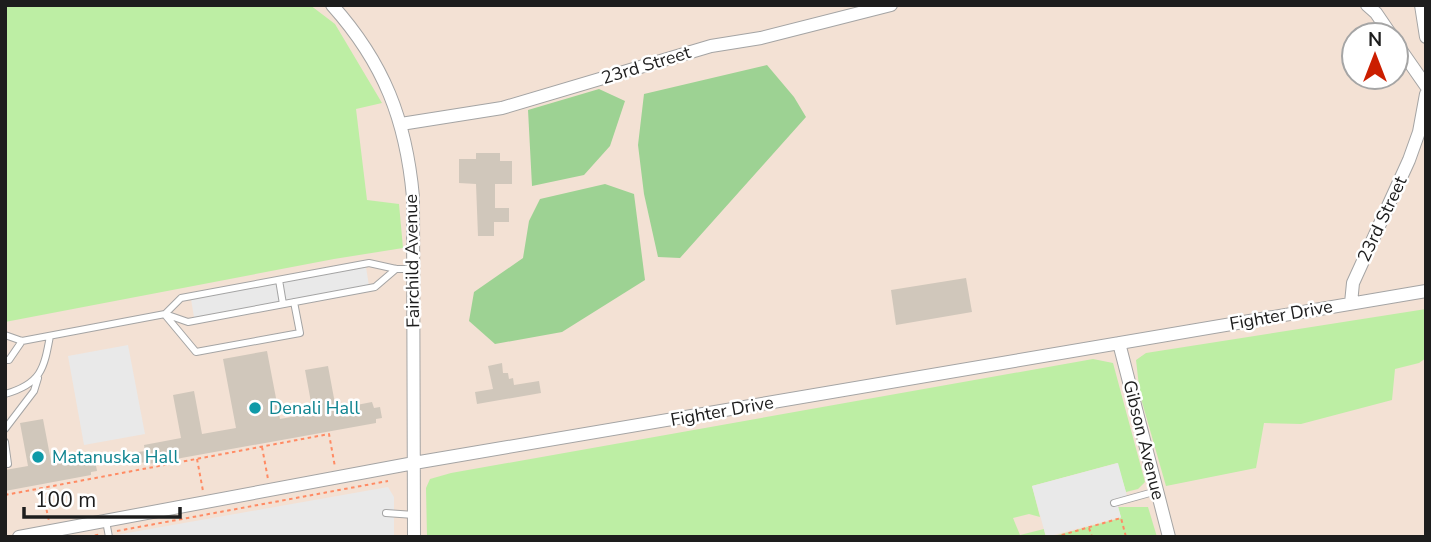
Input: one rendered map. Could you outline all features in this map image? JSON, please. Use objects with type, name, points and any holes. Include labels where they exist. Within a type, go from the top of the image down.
[{"type":"street","name":"Fairchild Avenue","points":[[332,5],[370,53],[388,90],[401,124],[412,185],[414,537]]},
{"type":"street","name":"23rd Street","points":[[401,124],[502,107],[711,46],[761,38],[891,5]]},
{"type":"street","points":[[1367,5],[1381,21]]},
{"type":"street","points":[[1421,5],[1426,37]]},
{"type":"street","points":[[1410,63],[1426,86]]},
{"type":"street","name":"23rd Street","points":[[1350,303],[1353,283],[1409,160],[1419,132],[1426,94]]},
{"type":"street","name":"Fighter Drive","points":[[19,537],[108,530],[414,463],[1426,291]]},
{"type":"street","name":"Gibson Avenue","points":[[1119,343],[1169,537]]},
{"type":"lane","points":[[165,314],[181,298],[369,263],[396,269],[413,269]]},
{"type":"lane","points":[[5,335],[22,341],[165,314],[187,321],[375,287],[396,269]]},
{"type":"lane","points":[[279,280],[283,304]]},
{"type":"lane","points":[[165,314],[196,352],[300,333],[294,302]]},
{"type":"lane","points":[[5,429],[34,391],[45,361],[50,336]]},
{"type":"lane","points":[[5,360],[9,360],[22,341]]},
{"type":"lane","points":[[5,394],[34,382],[41,372]]},
{"type":"lane","points":[[5,442],[8,464]]},
{"type":"lane","points":[[1114,503],[1157,491]]},
{"type":"lane","points":[[386,513],[414,515]]},
{"type":"path","points":[[5,495],[329,434],[335,468]]},
{"type":"path","points":[[262,446],[268,480]]},
{"type":"path","points":[[197,458],[203,492]]},
{"type":"path","points":[[88,537],[108,530],[388,481]]},
{"type":"path","points":[[42,488],[49,521]]},
{"type":"path","points":[[1055,537],[1121,519],[1126,537]]},
{"type":"path","points":[[1089,527],[1092,537]]},
{"type":"shaded area","points":[[5,5],[1426,5],[1426,537],[5,537]]},
{"type":"shaded area","points":[[366,267],[369,286],[194,317],[191,299]]},
{"type":"shaded area","points":[[128,345],[145,434],[84,445],[68,356]]},
{"type":"shaded area","points":[[1118,463],[1127,496],[1116,499],[1121,517],[1046,537],[1032,486]]},
{"type":"shaded area","points":[[388,487],[394,497],[394,537],[116,535]]},
{"type":"green space","points":[[5,5],[310,5],[335,24],[382,103],[356,109],[367,200],[399,204],[403,248],[5,322]]},
{"type":"green space","points":[[767,65],[794,97],[806,117],[680,258],[658,257],[644,194],[638,145],[644,94]]},
{"type":"green space","points":[[599,89],[625,101],[610,146],[584,175],[532,186],[528,110]]},
{"type":"green space","points":[[605,184],[634,194],[645,280],[562,332],[495,344],[469,321],[474,292],[523,258],[529,221],[540,199]]},
{"type":"green space","points":[[1426,309],[1426,358],[1419,363],[1395,369],[1392,400],[1301,424],[1264,423],[1256,468],[1166,486],[1140,395],[1136,360],[1146,353]]},
{"type":"green space","points":[[1093,359],[1113,363],[1145,482],[1138,489],[1126,492],[1117,463],[1032,486],[1040,517],[1029,514],[1013,518],[1020,535],[1044,529],[1046,537],[427,537],[426,488],[430,479],[451,473]]},
{"type":"green space","points":[[1118,507],[1148,507],[1157,537],[1050,537],[1121,518]]},
{"type":"building","points":[[476,153],[500,153],[500,161],[512,161],[512,184],[495,184],[495,208],[509,208],[509,222],[494,222],[494,236],[478,236],[476,184],[459,183],[459,159],[476,159]]},
{"type":"building","points":[[966,278],[972,312],[896,325],[891,290]]},
{"type":"building","name":"Denali Hall","points":[[267,351],[280,419],[313,413],[305,370],[328,366],[336,409],[372,402],[374,408],[380,407],[382,418],[376,419],[376,423],[148,464],[140,463],[138,452],[145,451],[144,445],[181,438],[173,395],[194,391],[202,434],[236,428],[223,359]]},
{"type":"building","points":[[502,363],[503,373],[508,373],[509,379],[513,378],[514,385],[539,381],[541,393],[477,404],[475,392],[493,389],[488,366]]},
{"type":"building","name":"Matanuska Hall","points":[[43,419],[51,461],[87,454],[89,461],[95,460],[97,471],[91,472],[91,475],[5,491],[5,470],[28,466],[20,423]]},
{"type":"place","name":"Denali Hall","points":[[255,408]]},
{"type":"place","name":"Matanuska Hall","points":[[38,457]]}]
